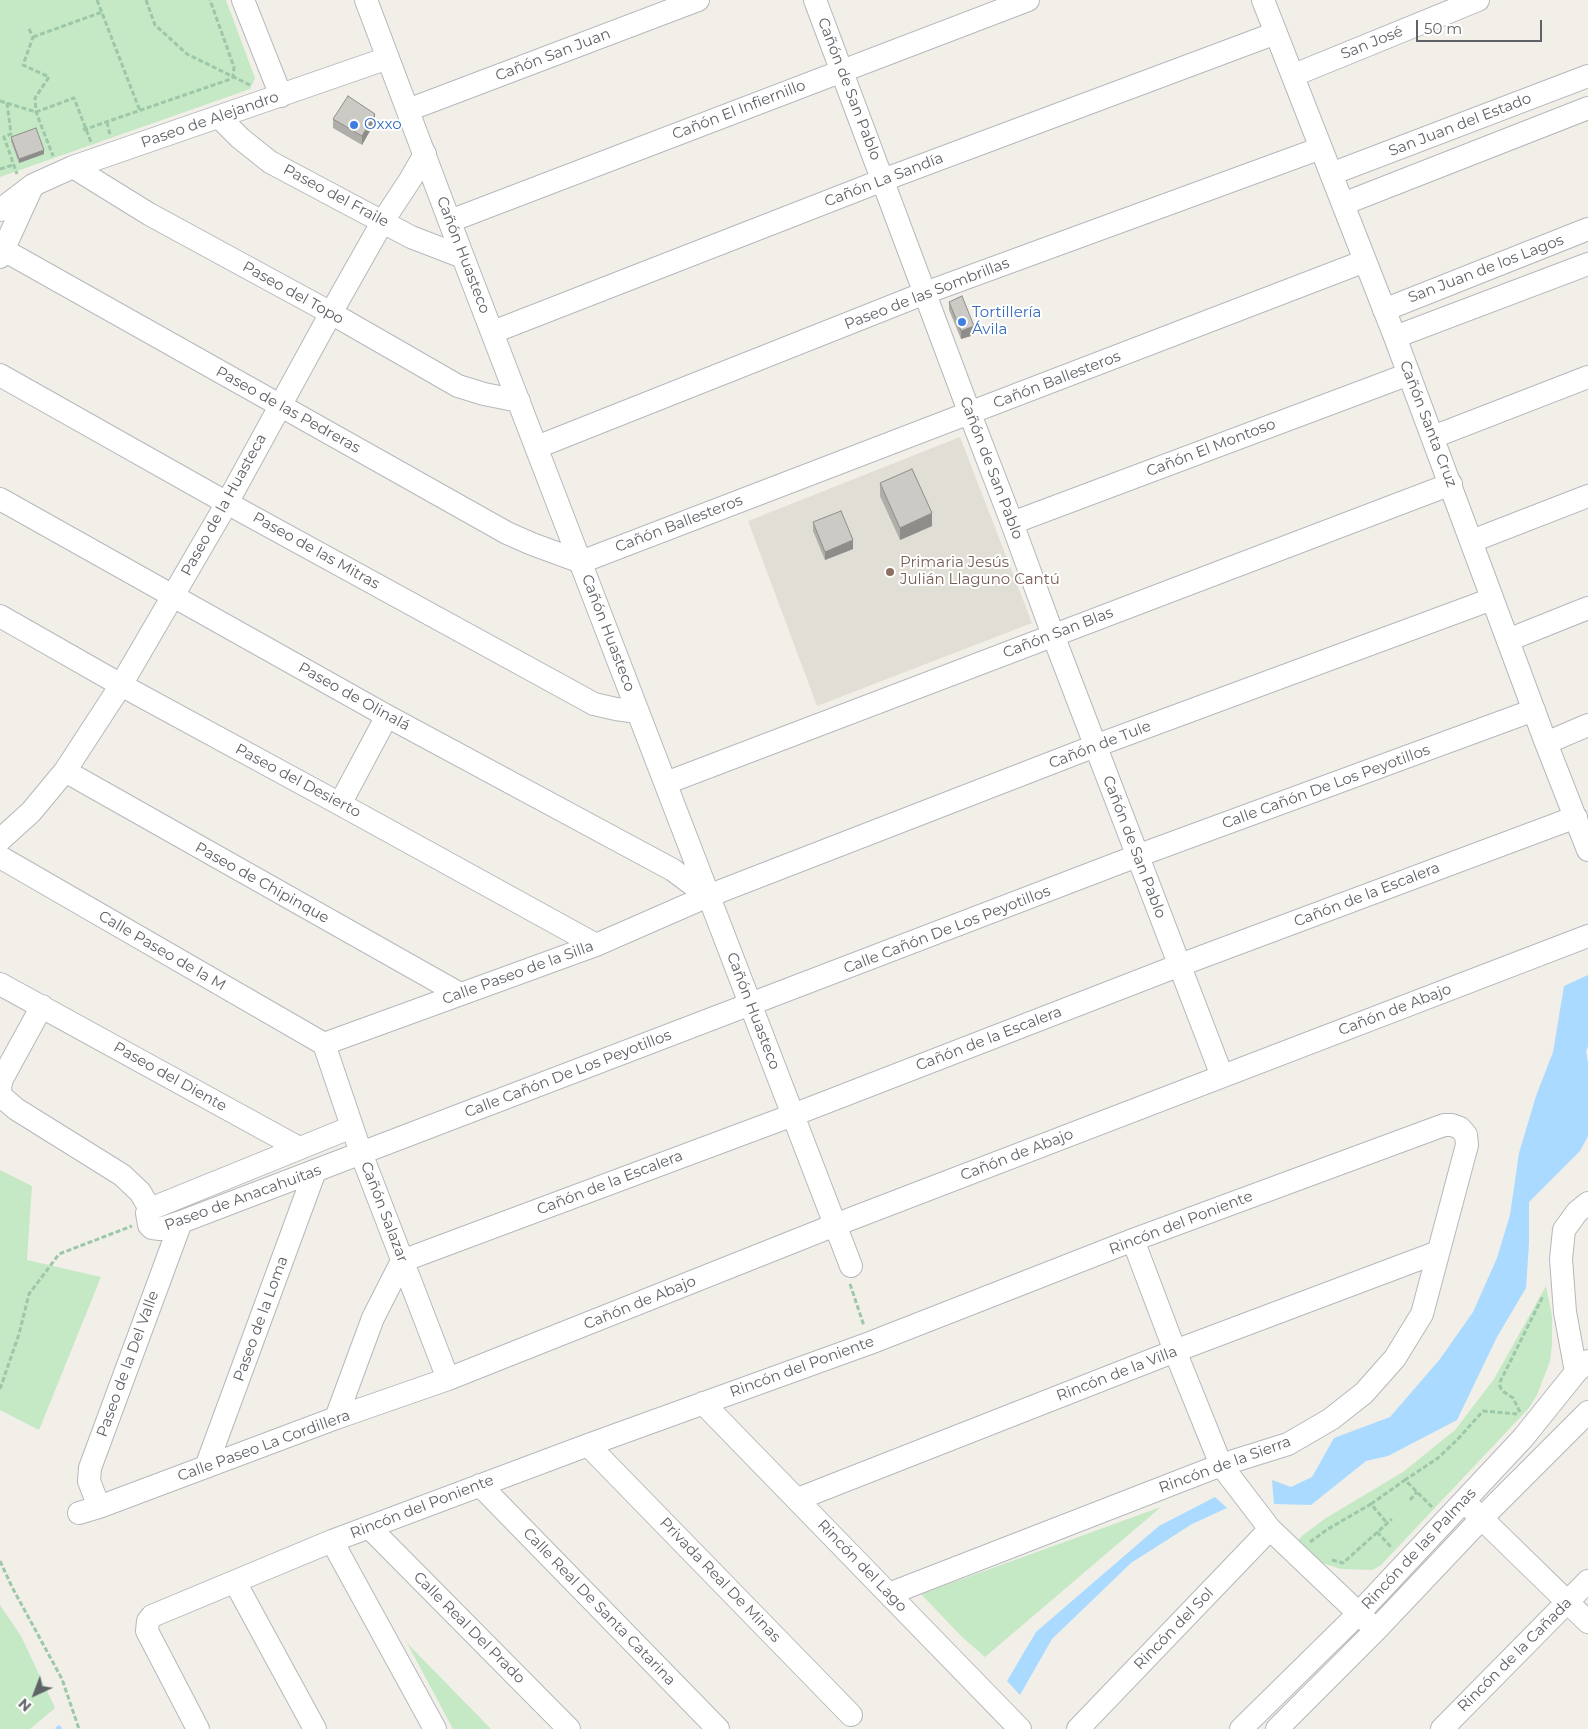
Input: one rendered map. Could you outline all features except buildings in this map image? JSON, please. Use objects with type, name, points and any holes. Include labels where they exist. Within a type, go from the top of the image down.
[{"type":"street","points":[[244,0],[281,96]]},
{"type":"street","name":"Cañón Huasteco","points":[[366,0],[851,1266]]},
{"type":"street","name":"Cañón San Juan","points":[[408,110],[698,0]]},
{"type":"street","name":"Cañón de San Pablo","points":[[815,0],[1053,635],[1222,1076]]},
{"type":"street","name":"Cañón El Infiernillo","points":[[450,221],[1028,0]]},
{"type":"street","name":"Cañón Santa Cruz","points":[[1263,0],[1294,75],[1395,337],[1546,743],[1588,850]]},
{"type":"street","name":"San José","points":[[1294,75],[1478,0]]},
{"type":"street","name":"Cañón La Sandía","points":[[493,332],[883,180],[1276,33]]},
{"type":"street","name":"Paseo de Alejandro","points":[[0,210],[26,181],[64,165],[220,118],[388,58]]},
{"type":"street","name":"San Juan del Estado","points":[[1331,174],[1588,76]]},
{"type":"street","name":"San Juan del Estado","points":[[1343,204],[1588,108]]},
{"type":"street","name":"Paseo del Fraile","points":[[220,118],[240,138],[270,162],[411,237],[463,257]]},
{"type":"street","name":"Paseo de las Sombrillas","points":[[536,447],[925,293],[1321,148]]},
{"type":"street","name":"Paseo de la Huasteca","points":[[0,840],[31,812],[65,771],[121,685],[228,503],[279,406],[383,221],[425,154]]},
{"type":"street","name":"Paseo del Topo","points":[[64,165],[149,214],[331,313],[458,386],[484,394],[519,401]]},
{"type":"street","points":[[1,252],[26,181]]},
{"type":"street","name":"San Juan de los Lagos","points":[[1384,310],[1588,229]]},
{"type":"street","name":"Paseo de las Pedreras","points":[[1,252],[507,533],[581,562]]},
{"type":"street","name":"Cañón Ballesteros","points":[[581,562],[1365,261]]},
{"type":"street","name":"San Juan de los Lagos","points":[[1395,337],[1588,264]]},
{"type":"street","name":"Cañón El Montoso","points":[[1012,523],[1409,374]]},
{"type":"street","name":"Paseo de las Mitras","points":[[0,376],[594,704],[638,712]]},
{"type":"street","points":[[1433,437],[1588,377]]},
{"type":"street","name":"Cañón San Blas","points":[[666,783],[1450,484]]},
{"type":"street","points":[[1472,541],[1588,496]]},
{"type":"street","name":"Paseo de Olinalá","points":[[0,499],[387,716],[673,870],[708,896]]},
{"type":"street","name":"Cañón de Tule","points":[[708,896],[1095,746],[1492,599]]},
{"type":"street","points":[[1508,640],[1588,608]]},
{"type":"street","name":"Paseo del Desierto","points":[[0,616],[121,685],[596,945]]},
{"type":"street","name":"Calle Cañón De Los Peyotillos","points":[[361,1153],[1137,856],[1534,710]]},
{"type":"street","points":[[340,804],[387,716]]},
{"type":"street","points":[[1546,743],[1585,729]]},
{"type":"street","name":"Paseo de Chipinque","points":[[65,771],[460,994]]},
{"type":"street","name":"Cañón de la Escalera","points":[[402,1262],[793,1115],[1180,965],[1576,817]]},
{"type":"street","name":"Calle Paseo de la M","points":[[0,858],[324,1044]]},
{"type":"street","name":"Calle Paseo de la Silla","points":[[324,1044],[596,945],[708,896]]},
{"type":"street","name":"Cañón de Abajo","points":[[448,1379],[835,1226],[1588,936]]},
{"type":"street","name":"Paseo del Diente","points":[[0,984],[298,1148]]},
{"type":"street","points":[[42,1006],[2,1079],[0,1087],[1,1096],[16,1109],[122,1175],[140,1192],[148,1214]]},
{"type":"street","name":"Cañón Salazar","points":[[324,1044],[361,1153],[448,1379]]},
{"type":"street","name":"Rincón del Poniente","points":[[198,1729],[147,1631],[148,1621],[152,1616],[332,1541],[588,1445],[870,1343],[1134,1240],[1444,1125],[1460,1128]]},
{"type":"street","name":"Paseo de Anacahuitas","points":[[352,1127],[298,1148],[148,1214],[149,1225],[156,1229],[181,1222],[361,1153]]},
{"type":"street","name":"Rincón de la Sierra","points":[[889,1594],[1221,1465],[1288,1444],[1331,1419],[1364,1393],[1395,1358],[1422,1314],[1467,1145],[1466,1135],[1460,1128]]},
{"type":"street","name":"Paseo de la Loma","points":[[206,1467],[315,1171]]},
{"type":"street","points":[[1582,1367],[1565,1312],[1561,1259],[1564,1230],[1577,1212],[1588,1203]]},
{"type":"street","name":"Paseo de la Del Valle","points":[[89,1510],[90,1468],[181,1222]]},
{"type":"street","points":[[1134,1240],[1175,1351],[1221,1465],[1270,1529],[1376,1630]]},
{"type":"street","name":"Rincón de la Villa","points":[[798,1499],[1175,1351],[1438,1252]]},
{"type":"street","points":[[336,1418],[373,1318],[402,1262]]},
{"type":"street","name":"Rincón de las Palmas","points":[[1241,1729],[1359,1613],[1523,1438],[1582,1367]]},
{"type":"street","name":"Calle Paseo La Cordillera","points":[[89,1510],[336,1418],[448,1379]]},
{"type":"street","name":"Rincón del Lago","points":[[703,1403],[1020,1729]]},
{"type":"street","name":"Rincón de las Palmas","points":[[1277,1729],[1588,1412]]},
{"type":"street","name":"Privada Real De Minas","points":[[588,1445],[851,1715]]},
{"type":"street","name":"Calle Real De Santa Catarina","points":[[480,1485],[718,1729]]},
{"type":"street","points":[[1463,1500],[1588,1622]]},
{"type":"street","name":"Calle Real Del Prado","points":[[370,1527],[569,1729]]},
{"type":"street","name":"Rincón del Sol","points":[[1078,1729],[1270,1529]]},
{"type":"street","points":[[332,1541],[435,1729]]},
{"type":"street","name":"Rincón de la Cañada","points":[[1442,1729],[1588,1581]]},
{"type":"street","points":[[235,1582],[315,1729]]},
{"type":"path","points":[[97,0],[140,111]]},
{"type":"path","points":[[146,0],[155,25],[187,54],[254,87]]},
{"type":"path","points":[[210,0],[234,66],[233,77]]},
{"type":"path","points":[[33,37],[102,12]]},
{"type":"path","points":[[29,28],[33,37],[23,64],[49,77],[35,98],[36,112],[64,165]]},
{"type":"path","points":[[84,129],[233,77]]},
{"type":"path","points":[[0,101],[36,112],[74,98],[84,129],[94,150]]},
{"type":"path","points":[[7,103],[11,134],[4,137],[13,164],[26,181]]},
{"type":"path","points":[[0,169],[13,164]]},
{"type":"path","points":[[0,1389],[29,1294],[59,1254],[148,1214]]},
{"type":"path","points":[[1314,1548],[1309,1542],[1371,1504],[1438,1458],[1484,1412],[1521,1414],[1513,1398],[1500,1387],[1500,1382],[1542,1296]]},
{"type":"path","points":[[854,1298],[870,1343]]},
{"type":"path","points":[[1405,1480],[1433,1507]]},
{"type":"path","points":[[1410,1500],[1417,1492]]},
{"type":"path","points":[[1371,1504],[1387,1523]]},
{"type":"path","points":[[1329,1560],[1343,1562],[1392,1519]]},
{"type":"path","points":[[1377,1532],[1392,1548]]},
{"type":"path","points":[[0,1561],[62,1679],[79,1729]]},
{"type":"shaded area","name":"Primaria Jesús Julián Llaguno Cantú","points":[[960,437],[1032,623],[817,706],[748,521]]},
{"type":"green space","points":[[0,0],[226,0],[255,78],[250,89],[0,177]]},
{"type":"green space","points":[[0,1170],[32,1186],[27,1260],[101,1277],[39,1430],[0,1410]]},
{"type":"green space","points":[[1546,1286],[1552,1316],[1552,1344],[1550,1361],[1537,1395],[1528,1409],[1381,1565],[1372,1570],[1341,1569],[1322,1563],[1297,1541],[1326,1518],[1403,1472],[1455,1430],[1494,1379]]},
{"type":"green space","points":[[1161,1507],[985,1657],[962,1637],[921,1594]]},
{"type":"green space","points":[[0,1605],[21,1636],[55,1708],[30,1729],[0,1729]]},
{"type":"green space","points":[[407,1643],[491,1729],[453,1729]]},
{"type":"water","points":[[1588,975],[1588,1046],[1586,1051],[1588,1063],[1588,1136],[1580,1151],[1529,1202],[1526,1288],[1497,1337],[1457,1420],[1388,1456],[1366,1461],[1311,1505],[1274,1504],[1272,1480],[1291,1487],[1312,1477],[1334,1438],[1390,1417],[1440,1359],[1473,1312],[1497,1258],[1510,1215],[1519,1153],[1536,1096],[1553,1052],[1564,986]]},
{"type":"water","points":[[1215,1497],[1227,1508],[1192,1524],[1131,1563],[1052,1639],[1020,1695],[1007,1681],[1036,1632],[1159,1526]]},
{"type":"place","name":"Oxxo","points":[[354,125]]},
{"type":"place","name":"Tortillería Ávila","points":[[962,322]]},
{"type":"place","name":"Primaria Jesús Julián Llaguno Cantú","points":[[890,572]]}]
